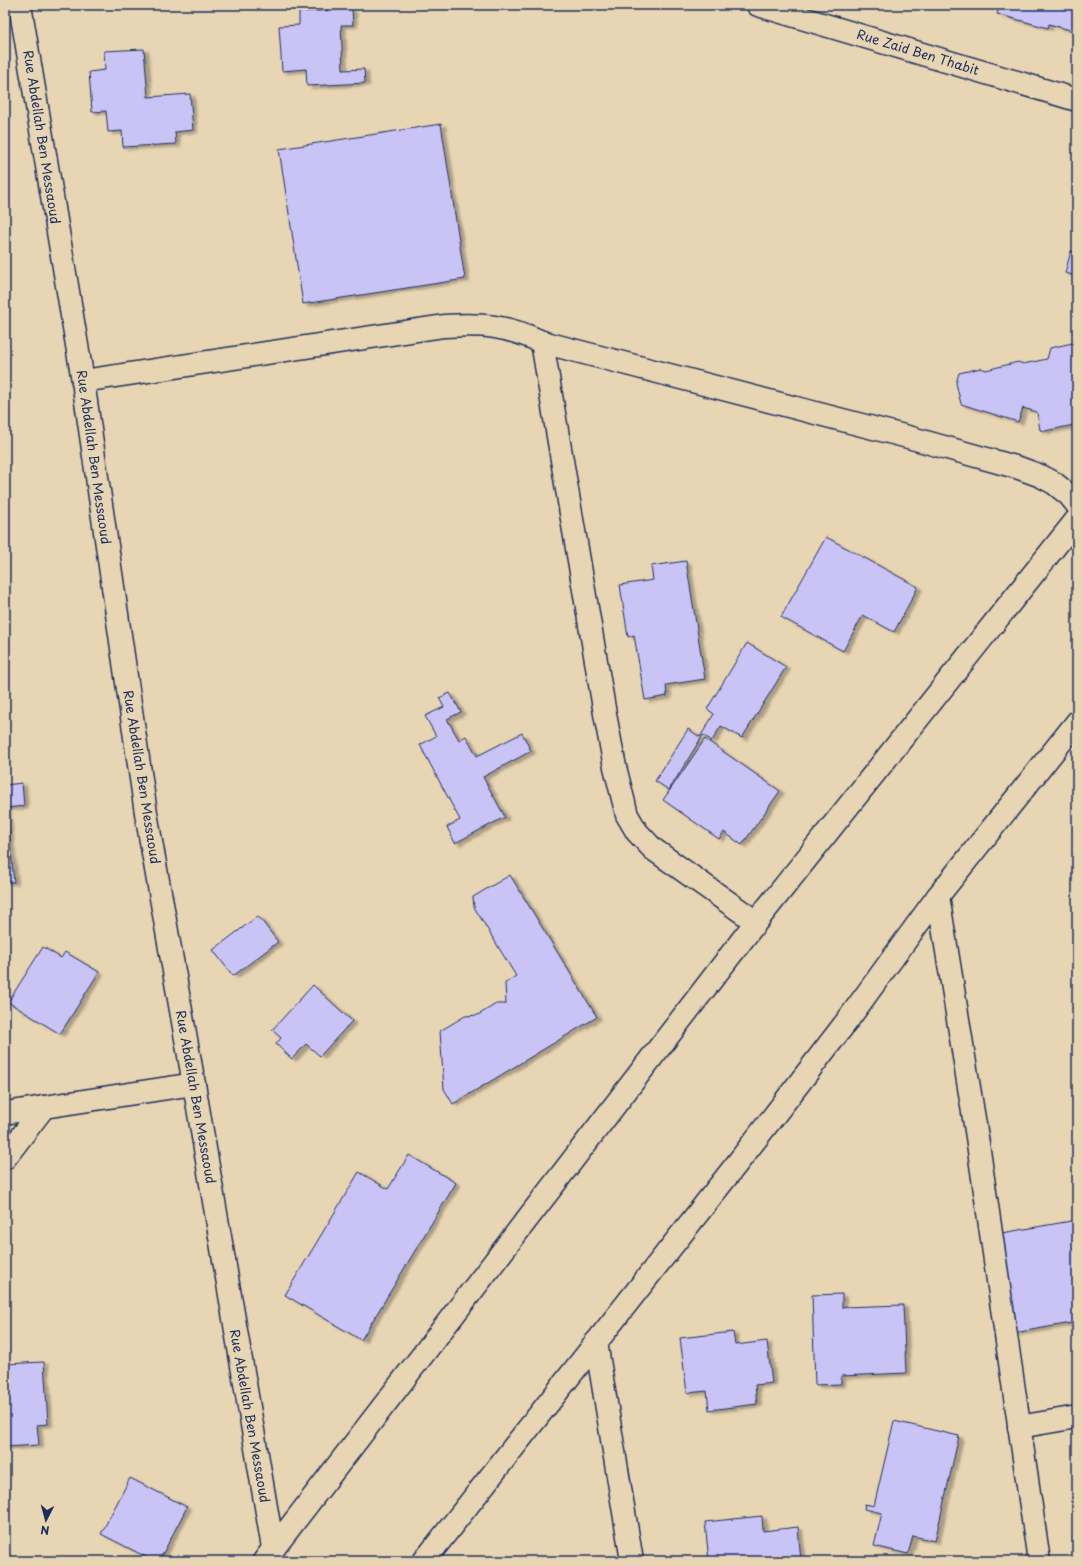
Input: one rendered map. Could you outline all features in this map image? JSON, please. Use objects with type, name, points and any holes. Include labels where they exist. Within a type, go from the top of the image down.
[{"type":"street","points":[[5,6],[10,5]]},
{"type":"street","name":"Rue Abdellah Ben Messaoud","points":[[20,5],[83,381],[146,813],[194,1084],[268,1555]]},
{"type":"street","name":"Rue Zaid Ben Thabit","points":[[758,5],[1077,100]]},
{"type":"street","points":[[83,381],[444,326],[475,325],[501,327],[521,332],[542,342],[908,437],[1019,468],[1041,476],[1054,483],[1069,495],[1077,505]]},
{"type":"street","points":[[542,342],[604,714],[627,815],[637,832],[653,850],[756,922]]},
{"type":"street","points":[[268,1555],[756,922],[1077,518]]},
{"type":"street","points":[[424,1561],[739,1161],[847,1021],[938,896],[1077,722]]},
{"type":"street","points":[[938,896],[977,1137],[1039,1561]]},
{"type":"street","points":[[5,1113],[194,1084]]},
{"type":"street","points":[[5,1158],[44,1107]]},
{"type":"street","points":[[596,1342],[632,1561]]},
{"type":"street","points":[[1019,1427],[1077,1417]]},
{"type":"building","points":[[1000,5],[1077,5],[1077,32],[1049,24],[1048,28],[997,14]]},
{"type":"building","points":[[352,9],[353,25],[341,25],[343,70],[364,69],[365,83],[307,86],[306,69],[282,71],[279,26],[299,25],[299,12]]},
{"type":"building","points":[[144,49],[148,97],[190,94],[193,130],[175,132],[176,144],[123,147],[122,131],[108,132],[106,111],[92,112],[89,72],[105,70],[104,51]]},
{"type":"building","points":[[441,124],[465,279],[303,304],[279,149]]},
{"type":"building","points":[[1071,251],[1077,253],[1077,276],[1065,273]]},
{"type":"building","points":[[1077,342],[1077,398],[1074,399],[1077,415],[1074,425],[1045,431],[1040,430],[1037,412],[1023,408],[1018,422],[961,404],[956,383],[959,373],[981,368],[986,370],[1018,362],[1023,364],[1047,359],[1050,348]]},
{"type":"building","points":[[826,537],[918,587],[894,632],[863,615],[843,651],[781,617]]},
{"type":"building","points":[[686,561],[705,679],[666,685],[667,696],[645,700],[634,635],[628,637],[620,585],[653,580],[651,566]]},
{"type":"building","points":[[747,643],[786,667],[742,738],[721,726],[712,741],[703,735],[669,790],[655,781],[688,729],[700,737],[714,714],[707,709]]},
{"type":"building","points":[[450,693],[461,712],[447,719],[459,740],[466,736],[477,756],[522,733],[531,751],[483,777],[505,817],[455,843],[447,827],[460,820],[420,745],[436,736],[425,716],[444,707],[439,698]]},
{"type":"building","points":[[705,739],[780,791],[742,845],[724,832],[719,839],[663,800]]},
{"type":"building","points":[[22,783],[24,806],[6,808],[14,882],[5,882],[5,785]]},
{"type":"building","points":[[510,875],[597,1017],[453,1104],[444,1089],[440,1031],[465,1016],[478,1015],[496,1004],[506,1004],[505,983],[516,976],[474,907],[473,897]]},
{"type":"building","points":[[258,916],[278,942],[233,976],[213,950]]},
{"type":"building","points":[[43,947],[61,958],[65,952],[99,972],[60,1034],[8,1002]]},
{"type":"building","points":[[313,985],[352,1021],[320,1056],[306,1044],[292,1059],[276,1044],[281,1038],[272,1030]]},
{"type":"building","points":[[409,1155],[456,1183],[361,1340],[285,1295],[359,1172],[388,1189]]},
{"type":"building","points":[[1077,1220],[1077,1322],[1014,1333],[996,1234]]},
{"type":"building","points":[[842,1294],[842,1307],[903,1305],[906,1373],[841,1376],[841,1384],[815,1385],[812,1295]]},
{"type":"building","points":[[733,1332],[735,1345],[767,1341],[772,1383],[755,1385],[757,1404],[709,1410],[707,1391],[687,1393],[680,1338]]},
{"type":"building","points":[[44,1362],[48,1424],[37,1425],[39,1445],[5,1447],[5,1364]]},
{"type":"building","points":[[894,1421],[959,1436],[935,1541],[913,1536],[908,1554],[874,1546],[882,1513],[864,1509],[865,1504],[874,1506]]},
{"type":"building","points":[[130,1478],[187,1507],[159,1561],[154,1561],[101,1534]]},
{"type":"building","points":[[762,1516],[763,1531],[798,1527],[801,1561],[709,1561],[705,1522]]}]
